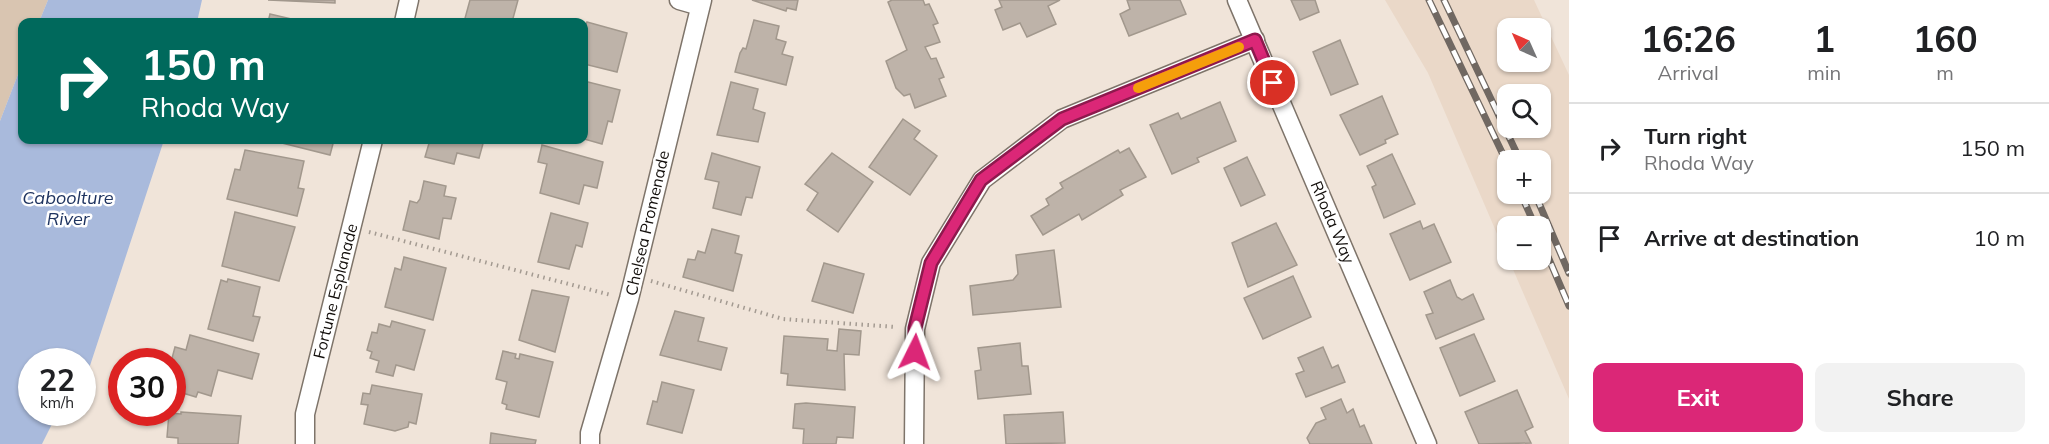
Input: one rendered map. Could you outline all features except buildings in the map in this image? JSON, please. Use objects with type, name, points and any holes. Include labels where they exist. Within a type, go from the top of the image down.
[{"type":"street","points":[[405,18],[410,0]]},
{"type":"street","points":[[679,0],[701,3]]},
{"type":"street","name":"Rhoda Way","points":[[1237,0],[1427,444]]},
{"type":"street","name":"Chelsea Promenade","points":[[590,444],[590,433],[629,299],[701,3]]},
{"type":"street","points":[[914,444],[915,328],[931,263],[981,180],[1062,119],[1255,40]]},
{"type":"street","name":"Fortune Esplanade","points":[[305,444],[305,414],[372,144]]},
{"type":"path","points":[[350,227],[629,299]]},
{"type":"path","points":[[633,275],[783,319],[915,328]]},
{"type":"shaded area","points":[[0,0],[48,0],[41,18],[18,18],[18,74],[0,121]]},
{"type":"shaded area","points":[[1385,0],[1534,0],[1542,18],[1497,18],[1497,72],[1551,72],[1551,36],[1569,75],[1569,399],[1513,270],[1551,270],[1551,216],[1497,216],[1497,234],[1428,73]]},
{"type":"water","points":[[48,0],[202,0],[198,18],[41,18]]},
{"type":"water","name":"Caboolture River","points":[[18,74],[18,144],[163,144],[96,348],[18,348],[18,426],[51,426],[42,444],[0,444],[0,121]]},
{"type":"railway","points":[[1429,0],[1501,150]]},
{"type":"railway","points":[[1444,0],[1515,150]]},
{"type":"railway","points":[[1525,204],[1531,216]]},
{"type":"railway","points":[[1539,204],[1569,273]]},
{"type":"railway","points":[[1551,264],[1569,306]]},
{"type":"slow traffic","points":[[1138,88],[1239,47]]},
{"type":"route","points":[[915,352],[915,328],[931,263],[981,180],[1062,119],[1255,40],[1273,83]]}]
